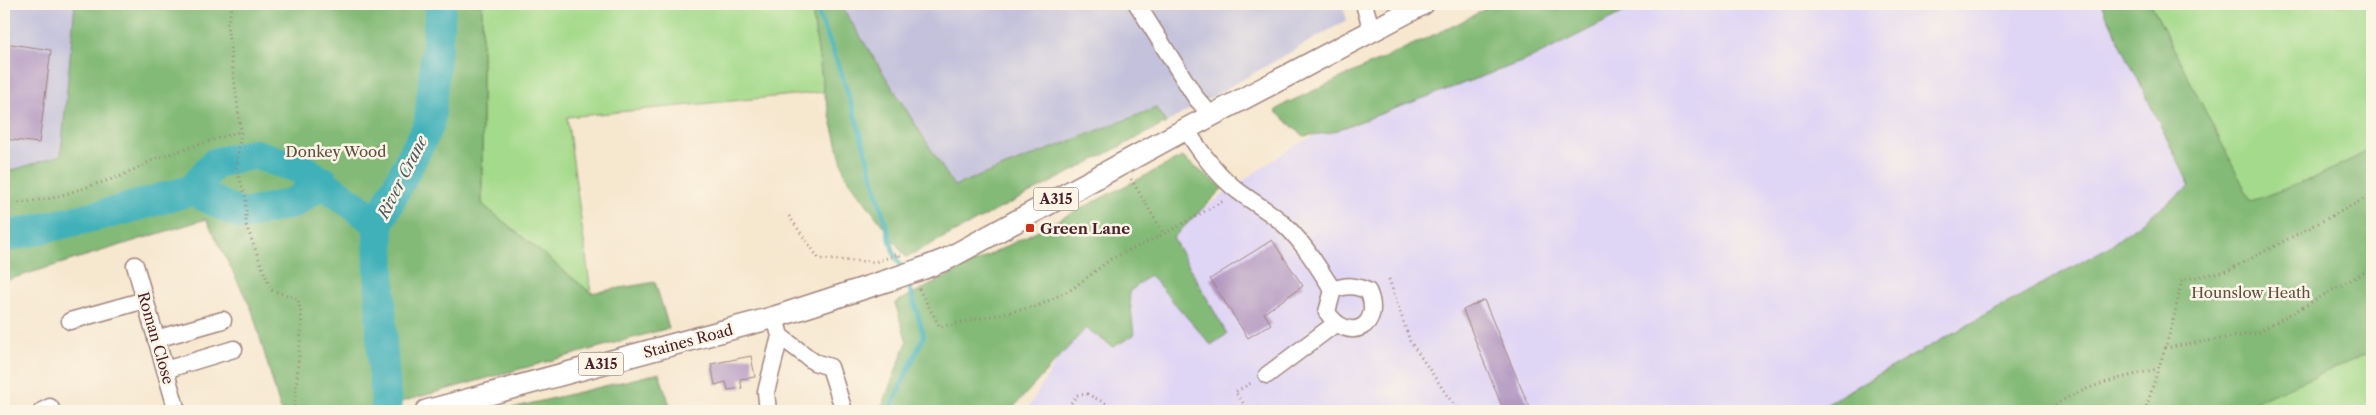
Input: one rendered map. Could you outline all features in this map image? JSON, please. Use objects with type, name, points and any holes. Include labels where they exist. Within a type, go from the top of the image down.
[{"type":"main road","name":"A315","points":[[778,327],[892,279],[920,277],[947,259],[1122,163],[1423,4]]},
{"type":"main road","name":"Staines Road","points":[[426,411],[778,327]]},
{"type":"street","points":[[1137,4],[1196,98],[1211,116]]},
{"type":"street","points":[[1364,4],[1372,31]]},
{"type":"street","points":[[1186,129],[1210,164],[1236,190],[1279,220],[1300,241],[1333,290],[1327,312],[1334,324],[1346,329],[1360,329],[1369,321],[1374,312],[1373,302],[1368,291],[1358,286],[1347,285],[1333,290]]},
{"type":"street","name":"Roman Close","points":[[135,266],[177,411]]},
{"type":"street","points":[[70,321],[144,300]]},
{"type":"street","points":[[156,339],[223,320]]},
{"type":"street","points":[[1267,375],[1334,324]]},
{"type":"street","points":[[768,411],[766,392],[778,327]]},
{"type":"street","points":[[778,327],[814,362],[830,368],[844,411]]},
{"type":"street","points":[[165,370],[234,348]]},
{"type":"street","points":[[42,411],[50,407],[52,411]]},
{"type":"path","points":[[233,4],[227,25],[241,131],[236,168],[246,198],[246,225],[271,290],[298,299],[302,320],[294,411]]},
{"type":"path","points":[[4,205],[53,198],[121,176],[156,158],[241,131]]},
{"type":"path","points":[[1122,163],[1164,234]]},
{"type":"path","points":[[920,277],[940,327],[1038,306],[1072,289],[1111,259],[1164,234],[1224,201],[1236,190]]},
{"type":"path","points":[[2145,411],[2172,326],[2182,280],[2227,271],[2372,196]]},
{"type":"path","points":[[789,216],[819,259],[875,262],[899,254]]},
{"type":"path","points":[[2165,348],[2257,333],[2372,268]]},
{"type":"path","points":[[1389,279],[1410,341],[1458,411]]},
{"type":"path","points":[[2047,411],[2061,400],[2101,383],[2157,370]]},
{"type":"path","points":[[1249,411],[1234,392],[1267,375]]},
{"type":"path","points":[[1065,411],[1077,395],[1088,394],[1121,411]]},
{"type":"shaded area","points":[[4,4],[75,4],[61,155],[4,173]]},
{"type":"shaded area","points":[[840,4],[1342,4],[1347,20],[1166,123],[1156,108],[954,186]]},
{"type":"shaded area","points":[[1579,4],[2101,4],[2191,186],[2107,248],[1813,411],[1026,411],[1112,271],[1294,146]]},
{"type":"green space","name":"Donkey Wood","points":[[75,4],[482,4],[482,204],[591,293],[655,282],[669,328],[368,411],[281,411],[252,310],[206,219],[4,281],[4,173],[61,155]]},
{"type":"green space","points":[[482,4],[811,4],[824,92],[567,117],[591,293],[482,204]]},
{"type":"green space","points":[[811,4],[840,4],[954,186],[1156,108],[1166,123],[906,257],[845,175],[824,92]]},
{"type":"green space","points":[[1494,4],[1640,4],[1532,58],[1329,133],[1303,136],[1275,111],[1285,104],[1457,24]]},
{"type":"green space","name":"Hounslow Heath","points":[[2101,4],[2151,4],[2251,201],[2312,179],[2372,149],[2372,352],[2243,407],[2242,411],[1813,411],[2107,248],[2190,186]]},
{"type":"green space","name":"Hounslow Heath","points":[[2151,4],[2372,4],[2372,411],[1813,411],[2107,248],[2191,186],[2235,171]]},
{"type":"green space","points":[[1182,157],[1223,188],[1173,238],[1227,334],[1211,345],[1150,275],[1129,292],[1134,335],[1113,347],[1086,328],[1010,411],[880,411],[907,342],[895,303]]},
{"type":"green space","points":[[659,373],[672,411],[498,411],[508,409]]},
{"type":"building","points":[[4,43],[51,50],[39,143],[4,139]]},
{"type":"building","points":[[1272,240],[1303,286],[1264,313],[1271,324],[1248,338],[1210,279]]},
{"type":"building","points":[[1484,300],[1532,411],[1505,411],[1501,404],[1463,310]]},
{"type":"building","points":[[751,356],[755,377],[740,379],[742,388],[728,390],[726,382],[715,385],[711,364]]},
{"type":"waterway","name":"River Crane","points":[[387,411],[382,349],[378,223],[429,125],[441,4]]},
{"type":"waterway","points":[[814,4],[849,96],[894,253],[903,271]]},
{"type":"waterway","points":[[4,237],[118,211],[192,190],[215,163],[254,154],[305,170],[378,223]]},
{"type":"waterway","points":[[192,190],[242,215],[293,203],[324,182]]},
{"type":"waterway","points":[[889,411],[924,336],[907,278]]},
{"type":"place","name":"Green Lane","points":[[1030,228]]}]
